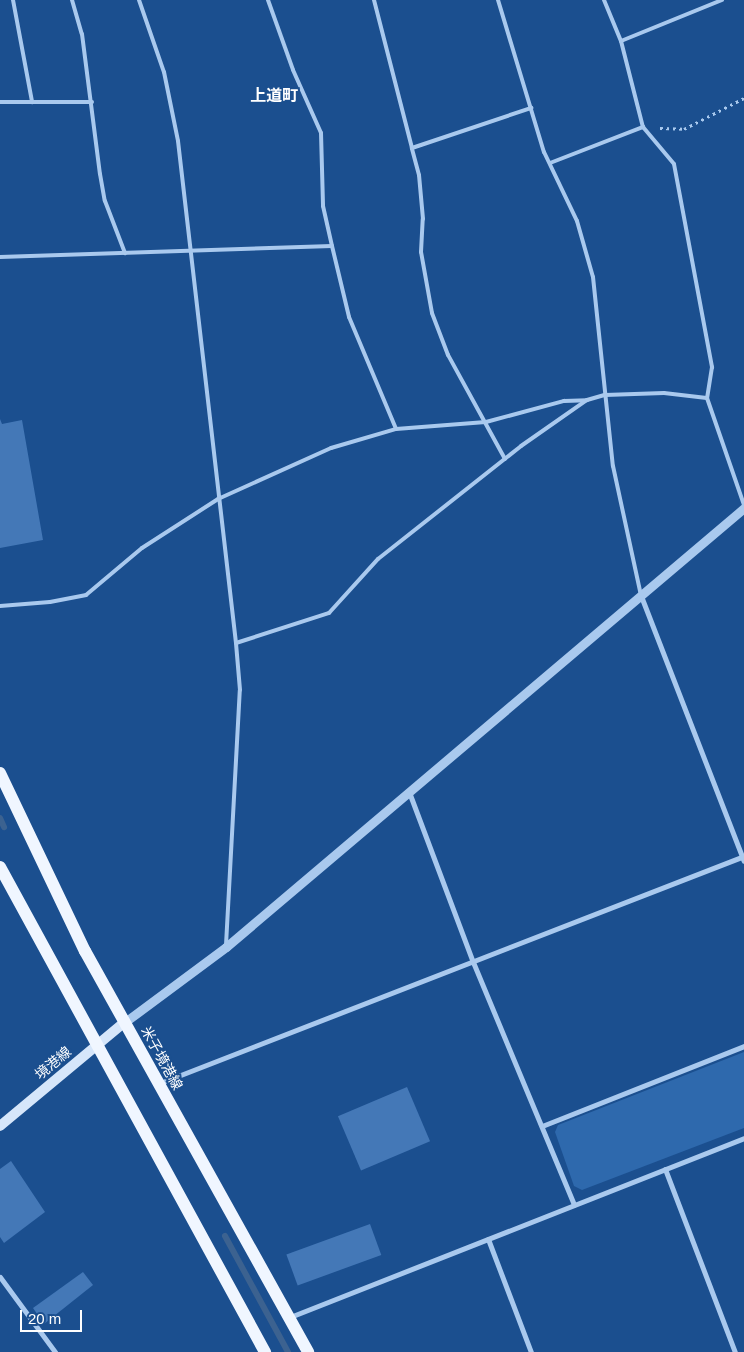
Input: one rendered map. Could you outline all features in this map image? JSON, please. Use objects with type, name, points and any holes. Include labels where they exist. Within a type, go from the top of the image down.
[{"type":"main road","name":"米子境港線","points":[[0,773],[85,951],[308,1352]]},
{"type":"main road","points":[[0,867],[266,1352]]},
{"type":"main road","name":"境港線","points":[[0,1126],[125,1022]]},
{"type":"street","points":[[125,1022],[226,947],[641,596],[744,506]]},
{"type":"street","points":[[159,1084],[743,858],[641,596]]},
{"type":"street","points":[[409,792],[473,962],[574,1205]]},
{"type":"street","points":[[542,1126],[744,1046]]},
{"type":"street","points":[[289,1318],[744,1138]]},
{"type":"street","points":[[665,1169],[735,1352]]},
{"type":"street","points":[[488,1239],[531,1352]]},
{"type":"street","points":[[0,1277],[55,1352]]},
{"type":"lane","points":[[13,0],[32,102]]},
{"type":"lane","points":[[72,0],[82,34],[104,192],[124,253]]},
{"type":"lane","points":[[139,0],[164,72],[178,141],[189,253],[236,643],[240,690],[226,947]]},
{"type":"lane","points":[[268,0],[293,70],[321,133],[323,206],[349,317],[396,429]]},
{"type":"lane","points":[[374,0],[419,176],[423,218],[421,252],[432,313],[448,355],[505,459]]},
{"type":"lane","points":[[498,0],[531,108],[550,163],[577,221],[593,277],[604,394],[614,466],[641,596]]},
{"type":"lane","points":[[604,0],[620,40],[643,127],[674,164],[712,367],[706,398],[744,506]]},
{"type":"lane","points":[[620,40],[722,0]]},
{"type":"lane","points":[[0,102],[92,102]]},
{"type":"lane","points":[[412,148],[531,108]]},
{"type":"lane","points":[[550,163],[643,127]]},
{"type":"lane","points":[[0,257],[189,253],[332,246]]},
{"type":"lane","points":[[236,643],[329,613],[378,560],[505,459],[587,400],[604,394],[664,393],[706,398]]},
{"type":"lane","points":[[0,606],[50,602],[86,595],[142,548],[218,499],[331,448],[396,429],[486,422],[564,401],[587,400]]},
{"type":"path","points":[[643,127],[684,129],[744,98]]},
{"type":"shaded area","points":[[744,1052],[744,1128],[582,1190],[574,1186],[555,1132],[558,1125]]},
{"type":"building","points":[[0,419],[2,424],[22,420],[43,540],[0,548]]},
{"type":"building","points":[[407,1087],[430,1141],[361,1171],[338,1116]]},
{"type":"building","points":[[11,1161],[45,1212],[4,1243],[0,1237],[0,1169]]},
{"type":"building","points":[[370,1224],[381,1255],[298,1285],[286,1254]]},
{"type":"building","points":[[83,1272],[93,1285],[44,1324],[33,1308]]},
{"type":"waterway","points":[[0,818],[4,827]]},
{"type":"waterway","points":[[225,1236],[288,1352]]},
{"type":"district","name":"上道町","points":[[274,96]]}]
